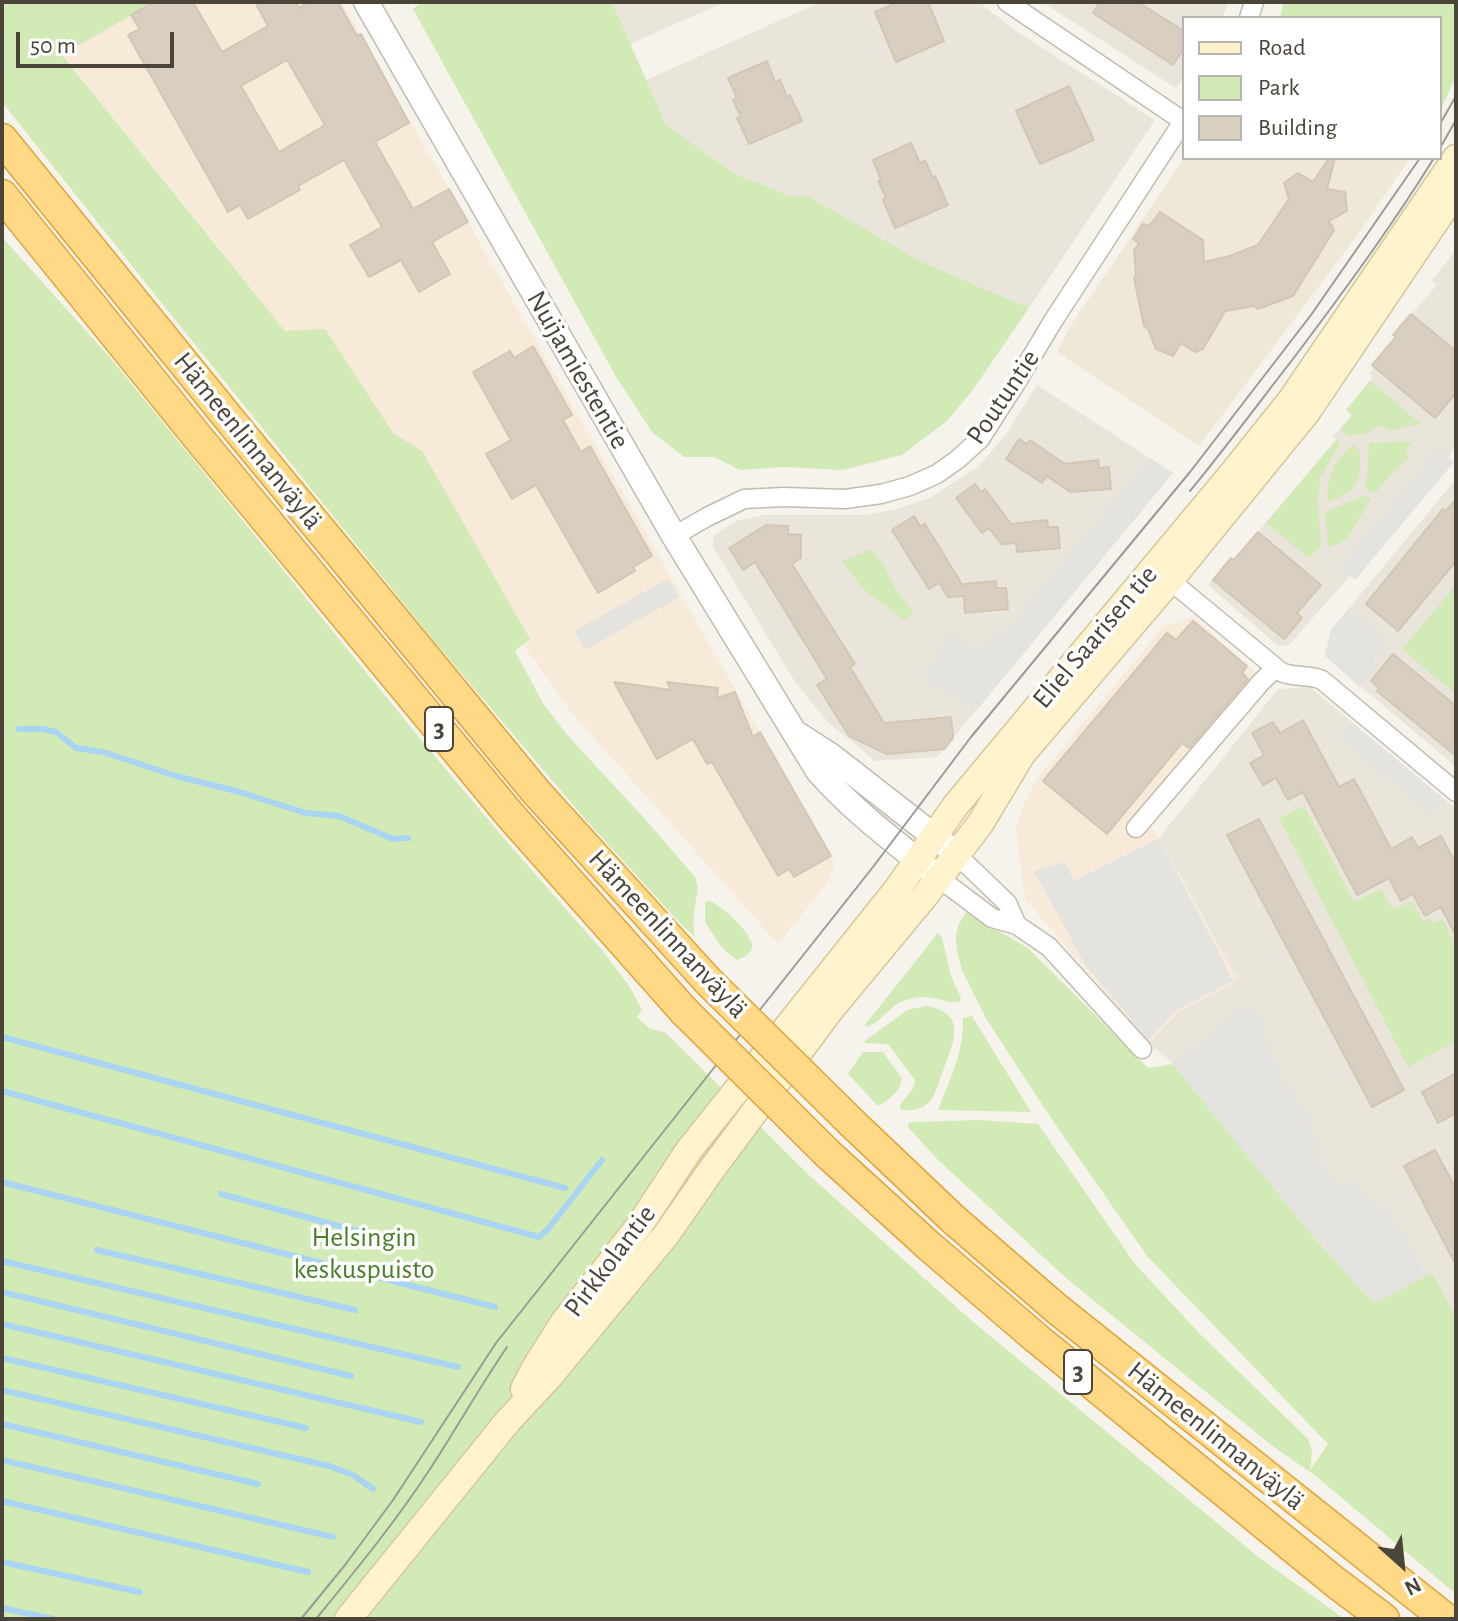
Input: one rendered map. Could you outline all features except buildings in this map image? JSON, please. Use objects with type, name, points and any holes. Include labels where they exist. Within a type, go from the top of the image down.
[{"type":"highway","name":"Hämeenlinnanväylä","points":[[2,139],[537,793],[709,982],[953,1219],[1057,1309],[1446,1619]]},
{"type":"highway","name":"Hämeenlinnanväylä","points":[[2,195],[510,815],[684,1011],[828,1154],[929,1246],[1035,1337],[1384,1619]]},
{"type":"main road","name":"Eliel Saarisen tie","points":[[744,1126],[831,1009],[939,878],[991,808],[1022,754],[1162,574],[1291,400],[1456,158]]},
{"type":"main road","name":"Eliel Saarisen tie","points":[[723,1107],[898,888],[981,774],[1307,412],[1456,191]]},
{"type":"main road","name":"Pirkkolantie","points":[[508,1421],[536,1366],[564,1322],[639,1226],[675,1168],[723,1107]]},
{"type":"main road","name":"Pirkkolantie","points":[[348,1619],[508,1421],[549,1377],[666,1235],[744,1126]]},
{"type":"street","name":"Nuijamiestentie","points":[[366,2],[674,536],[818,771],[892,842],[939,878]]},
{"type":"street","points":[[1007,2],[1182,119]]},
{"type":"street","name":"Poutuntie","points":[[674,536],[744,499],[845,499],[881,494],[937,474],[958,459],[980,439],[1182,123]]},
{"type":"street","points":[[1162,574],[1276,668],[1288,675],[1312,676],[1322,680],[1456,792]]},
{"type":"street","points":[[1136,828],[1276,668]]},
{"type":"street","name":"Nuijamiestentie","points":[[797,734],[830,755],[956,854]]},
{"type":"street","points":[[956,854],[1007,903],[1017,925]]},
{"type":"street","points":[[939,878],[992,918],[1017,925],[1049,947],[1142,1049]]},
{"type":"shaded area","points":[[154,2],[342,2],[835,864],[829,881],[778,944],[570,711],[432,514],[62,54]]},
{"type":"shaded area","points":[[612,2],[725,2],[630,44]]},
{"type":"shaded area","points":[[821,2],[979,2],[1016,31],[1155,120],[1029,308],[922,262],[793,197],[734,173],[666,125],[646,80]]},
{"type":"shaded area","points":[[1042,2],[1229,2],[1223,16],[1182,16],[1182,80],[1176,88]]},
{"type":"shaded area","points":[[1183,160],[1409,160],[1361,230],[1199,446],[1057,352],[1071,325]]},
{"type":"shaded area","points":[[1456,250],[1456,441],[1449,457],[1288,646],[1277,645],[1208,585],[1231,558],[1234,560],[1336,440],[1333,437],[1352,415],[1346,410],[1373,377],[1369,374],[1374,368],[1372,365],[1396,341],[1398,338],[1393,335],[1437,285],[1432,280]]},
{"type":"shaded area","points":[[1037,385],[1173,473],[937,757],[875,761],[829,723],[792,677],[713,547],[714,536],[737,521],[763,515],[863,515],[893,510],[929,498],[978,467],[1005,436]]},
{"type":"shaded area","points":[[1439,448],[1454,462],[1355,580],[1340,568]]},
{"type":"shaded area","points":[[1150,458],[1173,473],[976,711],[949,690],[946,693],[924,679],[949,632],[980,650],[1011,625]]},
{"type":"shaded area","points":[[1456,479],[1456,767],[1325,656],[1331,630]]},
{"type":"shaded area","points":[[668,579],[679,597],[585,650],[574,631]]},
{"type":"shaded area","points":[[1349,608],[1388,642],[1376,656],[1372,672],[1360,687],[1325,656],[1331,630]]},
{"type":"shaded area","points":[[1193,617],[1259,675],[1144,813],[1238,980],[1178,1012],[1149,1043],[1025,899],[1016,829],[1037,779],[1163,627]]},
{"type":"shaded area","points":[[1310,687],[1456,809],[1456,1340],[1317,1241],[1173,1064],[1149,1043],[1178,1012],[1238,980],[1159,838],[1278,689]]},
{"type":"shaded area","points":[[1352,723],[1456,812],[1444,802],[1432,815],[1340,737]]},
{"type":"shaded area","points":[[1159,838],[1233,981],[1176,1010],[1148,1040],[1085,964],[1034,871],[1064,862],[1074,881]]},
{"type":"shaded area","points":[[1248,1003],[1265,1024],[1257,1030],[1272,1048],[1268,1052],[1283,1071],[1278,1076],[1311,1117],[1305,1122],[1322,1142],[1312,1151],[1341,1186],[1353,1178],[1370,1198],[1392,1215],[1427,1275],[1374,1303],[1317,1241],[1173,1064]]},
{"type":"green space","points":[[2,2],[154,2],[62,55],[285,331],[325,329],[393,433],[422,451],[530,639],[515,651],[544,705],[695,877],[698,887],[693,921],[695,937],[585,819],[433,640],[2,102]]},
{"type":"green space","points":[[422,2],[612,2],[666,125],[734,173],[793,197],[806,195],[922,262],[1029,308],[972,391],[947,421],[902,455],[843,470],[783,467],[740,470],[714,457],[684,457],[652,432],[615,375],[413,9]]},
{"type":"green space","points":[[1283,2],[1456,2],[1456,75],[1442,107],[1442,16],[1280,16]]},
{"type":"green space","name":"Helsingin keskuspuisto","points":[[2,237],[113,361],[422,741],[602,950],[642,1009],[637,1017],[649,1028],[666,1033],[810,1176],[972,1321],[1256,1555],[1344,1619],[2,1619]]},
{"type":"green space","points":[[1370,381],[1420,423],[1390,431],[1378,426],[1367,433],[1349,436],[1340,429],[1352,415],[1346,410]]},
{"type":"green space","points":[[1336,440],[1340,443],[1320,478],[1321,547],[1309,558],[1266,523]]},
{"type":"green space","points":[[1413,441],[1405,451],[1410,456],[1375,493],[1366,489],[1369,443]]},
{"type":"green space","points":[[1354,445],[1360,451],[1356,484],[1346,494],[1328,502],[1333,469],[1342,455]]},
{"type":"green space","points":[[1363,496],[1371,499],[1346,540],[1328,548],[1325,512]]},
{"type":"green space","points":[[872,549],[896,590],[914,613],[904,620],[863,589],[842,561]]},
{"type":"green space","points":[[1456,585],[1456,694],[1402,649]]},
{"type":"green space","points":[[1304,806],[1354,902],[1381,889],[1393,910],[1412,901],[1423,921],[1430,918],[1433,924],[1442,919],[1456,945],[1456,1042],[1408,1067],[1279,818]]},
{"type":"green space","points":[[710,901],[743,928],[752,942],[750,953],[746,956],[737,960],[722,948],[705,922],[705,902]]},
{"type":"green space","points":[[966,912],[1028,948],[1148,1068],[1173,1064],[1317,1241],[1374,1303],[1432,1273],[1456,1317],[1456,1594],[1317,1477],[1270,1444],[1066,1278],[937,1159],[908,1127],[909,1123],[917,1122],[978,1120],[1038,1124],[1135,1264],[1200,1334],[1308,1439],[1312,1450],[1310,1470],[1328,1444],[1147,1256],[985,1017],[962,970],[957,952],[958,926]]},
{"type":"green space","points":[[938,933],[961,998],[959,1002],[911,998],[896,1005],[874,1023],[864,1026]]},
{"type":"green space","points":[[926,1006],[948,1015],[953,1022],[954,1040],[932,1098],[920,1108],[901,1110],[900,1106],[915,1080],[888,1044],[864,1043],[907,1010]]},
{"type":"green space","points":[[972,1016],[1031,1112],[938,1110],[959,1054],[963,1018]]},
{"type":"green space","points":[[863,1052],[883,1052],[902,1078],[897,1091],[878,1106],[848,1074]]},
{"type":"waterway","points":[[19,729],[56,732],[76,748],[103,752],[306,813],[339,816],[393,839],[408,838]]},
{"type":"waterway","points":[[2,1037],[565,1188]]},
{"type":"waterway","points":[[2,1091],[539,1237],[602,1160]]},
{"type":"waterway","points":[[2,1182],[495,1307]]},
{"type":"waterway","points":[[221,1194],[387,1239]]},
{"type":"waterway","points":[[97,1250],[355,1310]]},
{"type":"waterway","points":[[2,1261],[458,1367]]},
{"type":"waterway","points":[[2,1292],[351,1376]]},
{"type":"waterway","points":[[2,1324],[421,1422]]},
{"type":"waterway","points":[[2,1358],[306,1428]]},
{"type":"waterway","points":[[2,1390],[329,1466],[353,1475],[373,1489]]},
{"type":"waterway","points":[[2,1424],[258,1484]]},
{"type":"waterway","points":[[2,1460],[333,1537]]},
{"type":"waterway","points":[[2,1501],[308,1572]]},
{"type":"waterway","points":[[2,1562],[140,1592]]},
{"type":"waterway","points":[[2,1608],[53,1619]]},
{"type":"tram line","points":[[1442,120],[1456,96]]},
{"type":"tram line","points":[[1442,144],[1456,120]]},
{"type":"tram line","points":[[301,1619],[393,1500],[496,1343],[873,867],[971,737],[1190,472],[1311,315],[1419,160]]},
{"type":"tram line","points":[[1190,491],[1332,307],[1433,160]]},
{"type":"tram line","points":[[316,1619],[415,1491],[507,1347]]}]
